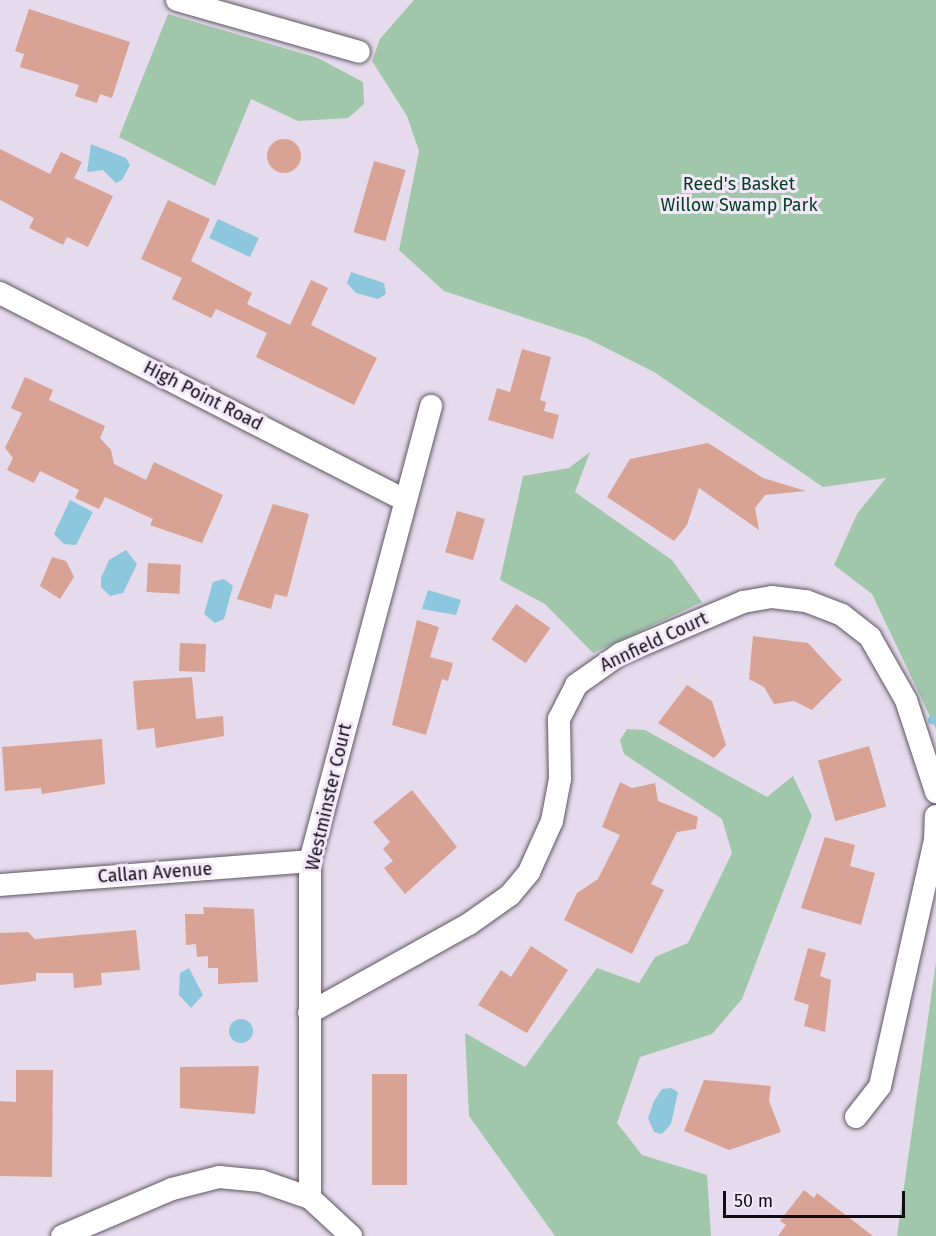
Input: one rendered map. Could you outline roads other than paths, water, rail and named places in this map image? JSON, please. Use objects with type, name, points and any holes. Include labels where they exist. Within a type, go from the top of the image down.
[{"type":"street","points":[[177,0],[358,52]]},
{"type":"street","name":"High Point Road","points":[[0,293],[405,500]]},
{"type":"street","name":"Westminster Court","points":[[310,1198],[310,861],[431,406]]},
{"type":"street","name":"Annfield Court","points":[[309,1013],[469,924],[510,895],[529,872],[552,821],[560,779],[559,719],[576,685],[620,654],[743,602],[772,597],[806,601],[842,615],[870,637],[906,700],[936,792]]},
{"type":"street","points":[[856,1117],[880,1086],[935,840],[936,816]]},
{"type":"street","name":"Callan Avenue","points":[[0,885],[310,861]]},
{"type":"street","points":[[62,1236],[172,1189],[219,1176],[261,1182],[310,1198],[351,1236]]},
{"type":"water","points":[[91,144],[126,158],[130,165],[122,180],[116,183],[103,170],[87,172]]},
{"type":"water","points":[[218,219],[259,238],[250,257],[209,238]]},
{"type":"water","points":[[351,272],[384,283],[386,294],[378,299],[356,293],[347,283]]},
{"type":"water","points":[[70,500],[93,512],[76,545],[64,544],[54,534]]},
{"type":"water","points":[[126,550],[137,564],[123,593],[110,596],[101,587],[101,578],[109,560]]},
{"type":"water","points":[[224,579],[233,586],[224,619],[215,623],[204,614],[213,582]]},
{"type":"water","points":[[428,590],[461,600],[456,615],[422,609]]},
{"type":"water","points":[[189,968],[203,995],[191,1008],[179,995],[180,973]]},
{"type":"water","points":[[241,1019],[250,1022],[253,1031],[250,1040],[241,1043],[232,1040],[229,1031],[232,1022]]},
{"type":"water","points":[[671,1088],[678,1092],[671,1124],[662,1134],[654,1132],[648,1118],[654,1101],[662,1089]]},
{"type":"waterway","points":[[932,720],[936,721]]},
{"type":"park label","name":"Reed's Basket Willow Swamp Park","points":[[739,195]]}]
